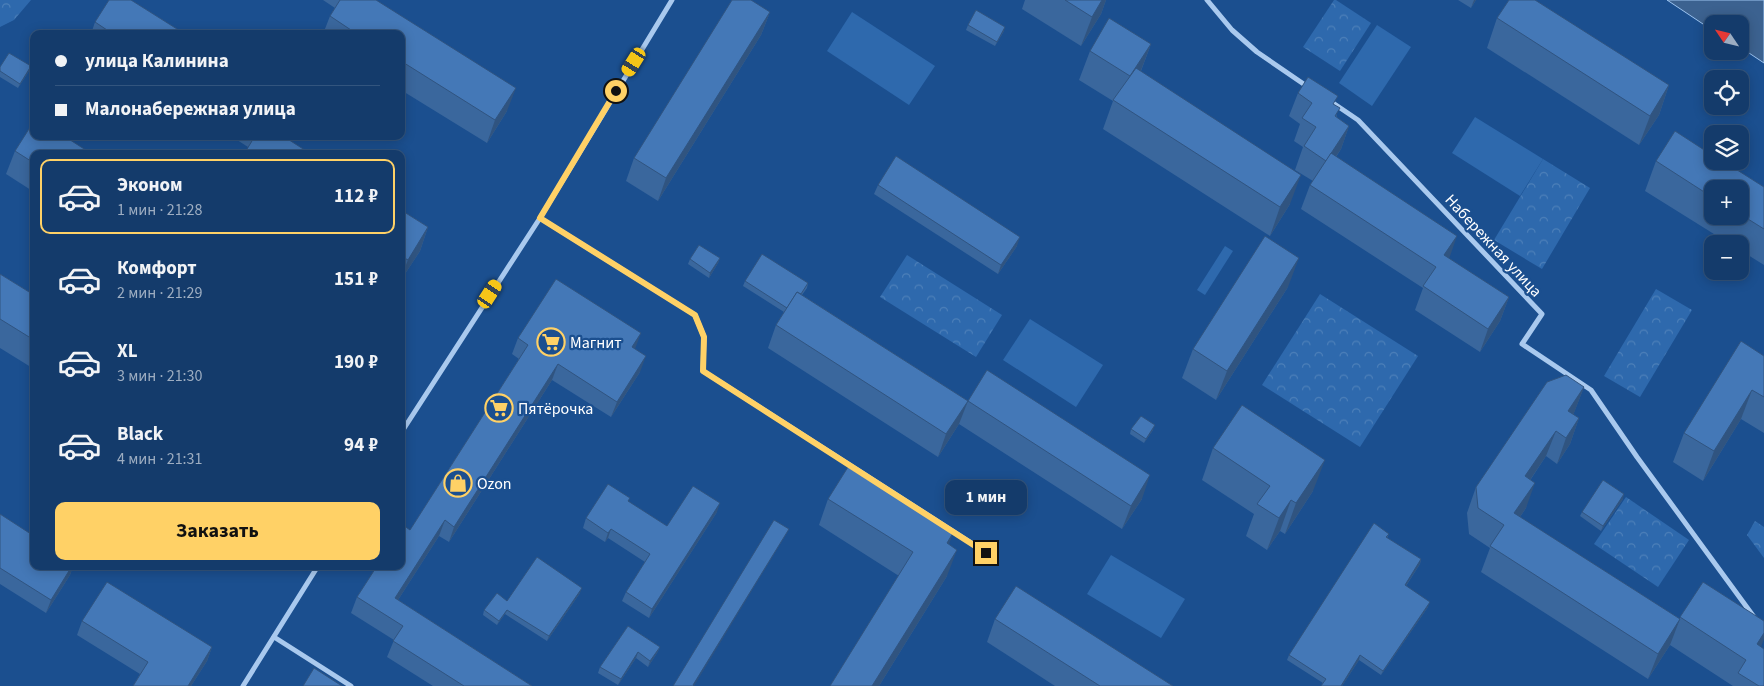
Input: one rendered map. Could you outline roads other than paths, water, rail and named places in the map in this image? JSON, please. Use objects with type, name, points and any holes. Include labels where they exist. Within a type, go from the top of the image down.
[{"type":"street","points":[[405,427],[540,218],[672,0]]},
{"type":"street","points":[[1207,0],[1232,30],[1258,52],[1312,89]]},
{"type":"street","name":"Набережная улица","points":[[1326,99],[1358,120],[1542,314],[1522,344],[1591,390],[1758,624]]},
{"type":"street","points":[[540,218],[695,315],[704,337],[703,371],[986,553]]},
{"type":"street","points":[[243,686],[316,570]]},
{"type":"street","points":[[274,637],[351,686]]},
{"type":"place","name":"Магнит","points":[[551,342]]},
{"type":"place","name":"Пятёрочка","points":[[499,408]]},
{"type":"place","name":"Ozon","points":[[458,483]]}]
